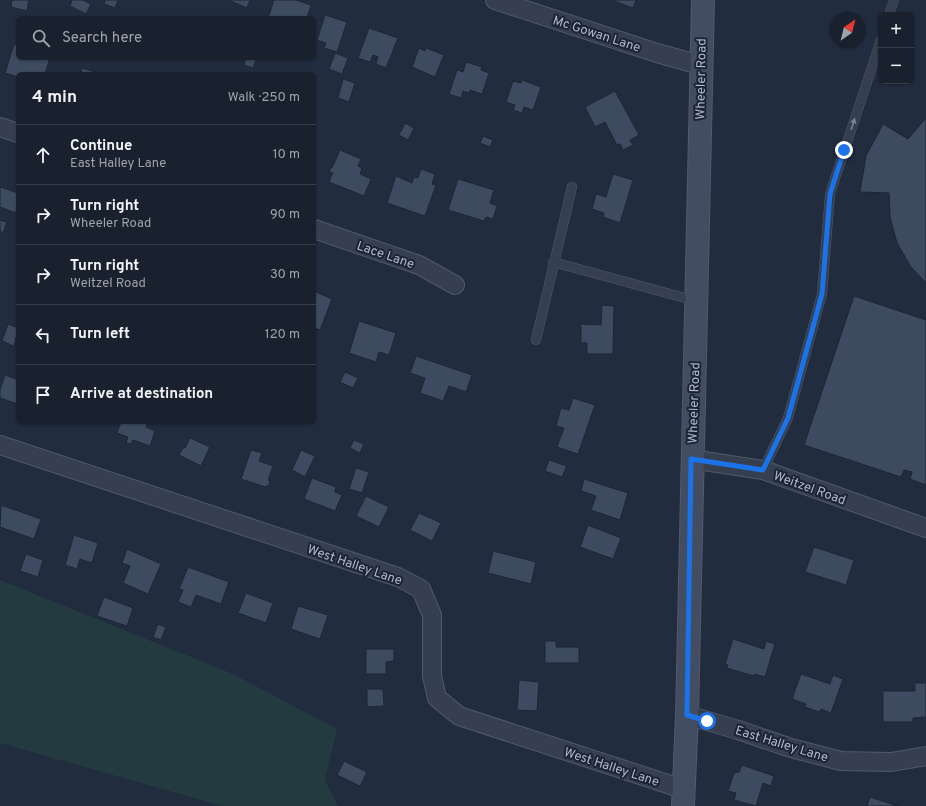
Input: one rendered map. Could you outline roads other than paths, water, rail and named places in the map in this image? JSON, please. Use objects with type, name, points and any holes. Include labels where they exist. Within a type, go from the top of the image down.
[{"type":"main road","name":"Wheeler Road","points":[[683,798],[687,715],[691,459],[696,301],[700,65],[703,0]]},
{"type":"street","name":"Mc Gowan Lane","points":[[495,0],[657,53],[700,65]]},
{"type":"street","points":[[0,127],[16,132]]},
{"type":"street","name":"Lace Lane","points":[[316,230],[419,265],[455,285]]},
{"type":"street","name":"West Halley Lane","points":[[0,446],[398,577],[421,589],[432,615],[432,676],[437,698],[459,716],[683,798]]},
{"type":"street","name":"Weitzel Road","points":[[691,459],[763,470],[926,528]]},
{"type":"street","name":"East Halley Lane","points":[[687,715],[791,748],[841,761],[891,762],[926,756]]},
{"type":"lane","points":[[890,12],[894,0]]},
{"type":"lane","points":[[763,470],[788,418],[822,294],[830,194],[878,48]]},
{"type":"lane","points":[[536,340],[553,262],[572,187]]},
{"type":"lane","points":[[553,262],[696,301]]}]
